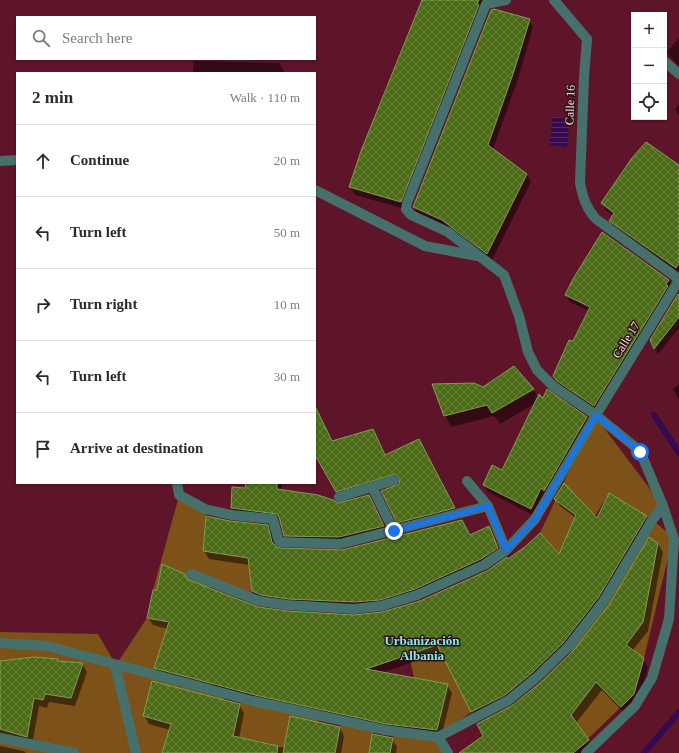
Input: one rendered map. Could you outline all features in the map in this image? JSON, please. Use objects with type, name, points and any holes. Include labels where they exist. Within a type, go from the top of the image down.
[{"type":"street","points":[[506,0],[486,4],[407,203],[406,209],[411,216],[448,232],[504,275],[519,316],[528,352],[537,370],[553,386],[596,415],[640,452],[663,506],[674,539],[669,618],[652,678],[636,706],[586,753]]},
{"type":"street","name":"Calle 16","points":[[554,0],[588,39],[584,77],[580,183],[582,198],[588,210],[596,219],[679,279]]},
{"type":"street","points":[[667,64],[679,74]]},
{"type":"street","points":[[0,161],[16,160]]},
{"type":"street","points":[[316,191],[425,246],[480,256]]},
{"type":"street","name":"Calle 17","points":[[191,574],[259,601],[287,605],[354,609],[381,606],[417,595],[484,565],[506,550],[535,519],[596,415],[679,279]]},
{"type":"street","points":[[339,497],[394,480]]},
{"type":"street","points":[[467,481],[488,506],[506,550]]},
{"type":"street","points":[[177,484],[179,495],[206,509],[231,515],[273,519],[280,542],[340,544],[488,506]]},
{"type":"street","points":[[372,487],[394,531]]},
{"type":"street","points":[[0,643],[47,646],[246,699],[385,730],[438,737],[509,700],[537,677],[568,647],[603,602],[651,522],[663,506]]},
{"type":"street","points":[[116,665],[136,753]]},
{"type":"street","points":[[438,737],[448,753]]},
{"type":"street","points":[[0,738],[61,752],[74,753]]},
{"type":"shaded area","points":[[553,117],[570,118],[567,147],[549,145]]},
{"type":"shaded area","points":[[595,416],[662,505],[649,517],[673,537],[644,658],[630,648],[598,684],[621,707],[573,753],[557,677],[601,597],[648,517],[609,493],[567,562],[540,533]]},
{"type":"shaded area","points":[[179,496],[206,510],[203,551],[248,558],[252,593],[193,574],[210,586],[207,600],[153,590]]},
{"type":"shaded area","points":[[399,609],[437,645],[471,712],[438,737],[441,715],[423,681],[414,678]]},
{"type":"shaded area","points":[[147,618],[222,633],[212,686],[226,690],[218,733],[233,736],[230,753],[0,753],[0,632],[98,634],[116,665]]},
{"type":"shaded area","points":[[281,647],[320,657],[309,708],[321,711],[311,753],[271,753],[272,744],[233,736],[242,694],[273,700]]},
{"type":"shaded area","points":[[342,716],[375,723],[369,753],[335,753]]},
{"type":"shaded area","points":[[395,728],[438,737],[444,753],[390,753]]},
{"type":"building","points":[[422,0],[479,0],[477,4],[479,5],[401,202],[349,187],[361,151]]},
{"type":"building","points":[[494,9],[530,19],[514,71],[488,145],[527,174],[487,254],[442,220],[413,207],[491,10]]},
{"type":"building","points":[[646,142],[679,165],[679,263],[676,268],[609,221],[614,213],[601,203],[632,158]]},
{"type":"building","points":[[602,232],[669,280],[666,284],[668,286],[594,406],[557,381],[553,376],[569,340],[573,341],[590,307],[565,295],[573,279]]},
{"type":"building","points":[[678,294],[679,317],[654,349],[650,340]]},
{"type":"building","points":[[514,366],[534,389],[492,413],[487,405],[444,416],[432,384],[474,383],[483,387]]},
{"type":"building","points":[[547,389],[587,417],[544,491],[541,488],[531,509],[483,485],[492,465],[502,470],[539,394],[543,398]]},
{"type":"building","points":[[316,408],[332,441],[373,429],[385,455],[419,439],[455,508],[397,523],[381,491],[399,484],[400,478],[395,474],[336,492],[316,457]]},
{"type":"building","points":[[564,483],[597,518],[609,493],[647,516],[598,598],[563,643],[533,672],[505,695],[471,712],[437,645],[366,669],[448,684],[437,730],[386,724],[255,695],[154,668],[169,622],[147,618],[153,590],[157,590],[162,564],[185,574],[186,578],[189,580],[258,607],[287,611],[354,615],[382,612],[420,601],[487,571],[507,557],[508,559],[526,546],[540,533],[559,554],[576,515],[554,499]]},
{"type":"building","points":[[246,484],[277,484],[277,489],[318,495],[338,503],[369,495],[384,526],[339,537],[284,536],[277,514],[231,508],[232,487],[245,488]]},
{"type":"building","points":[[206,516],[230,521],[268,525],[272,542],[280,548],[342,550],[462,520],[470,535],[489,526],[498,548],[481,559],[415,589],[380,600],[354,602],[288,599],[261,595],[252,591],[248,558],[203,551]]},
{"type":"building","points":[[649,537],[658,543],[643,622],[626,645],[644,658],[634,694],[621,707],[596,682],[571,715],[589,740],[573,753],[459,753],[483,736],[477,724],[513,705],[541,682],[573,651],[609,605]]},
{"type":"building","points":[[34,657],[83,663],[71,698],[45,694],[43,700],[34,698],[27,737],[0,729],[0,661]]},
{"type":"building","points":[[152,681],[240,704],[233,736],[278,746],[277,753],[162,753],[171,724],[143,716]]},
{"type":"building","points":[[290,716],[340,727],[335,753],[283,753]]},
{"type":"building","points":[[372,734],[393,738],[390,753],[369,753]]},
{"type":"waterway","points":[[654,415],[679,453]]},
{"type":"waterway","points":[[644,753],[679,712]]},
{"type":"district","name":"Urbanización Albania","points":[[422,648]]},
{"type":"route","points":[[394,531],[488,506],[506,550],[535,519],[596,415],[640,452]]}]
